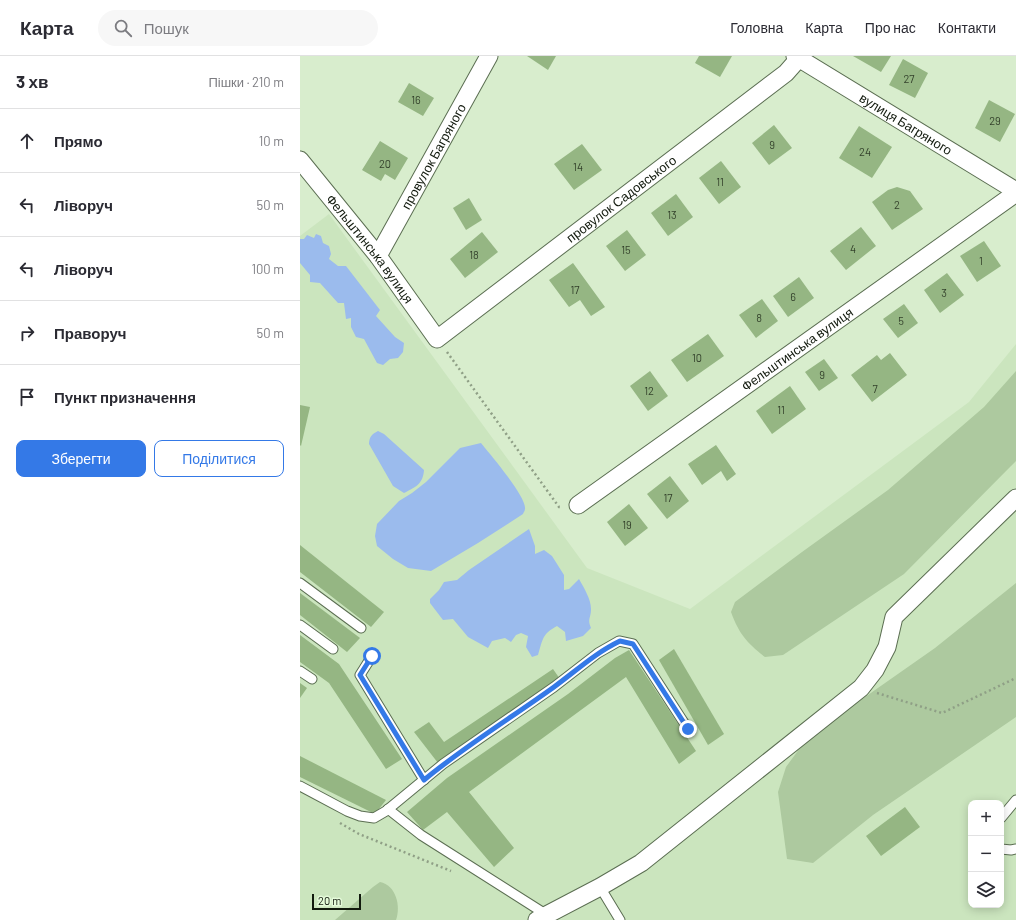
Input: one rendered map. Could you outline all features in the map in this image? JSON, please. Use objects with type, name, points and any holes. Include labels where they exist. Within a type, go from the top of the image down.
[{"type":"street","name":"провулок Багряного","points":[[378,256],[489,56]]},
{"type":"street","name":"вулиця Багряного","points":[[799,57],[1016,192]]},
{"type":"street","name":"провулок Садовського","points":[[437,339],[786,73],[799,57]]},
{"type":"street","name":"Фельштинська вулиця","points":[[300,160],[378,256],[437,339]]},
{"type":"street","name":"Фельштинська вулиця","points":[[578,505],[1016,192]]},
{"type":"street","points":[[542,917],[600,887],[641,862],[861,688],[875,670],[887,647],[894,617],[1016,498]]},
{"type":"lane","points":[[300,583],[361,628]]},
{"type":"lane","points":[[300,625],[333,650]]},
{"type":"lane","points":[[300,786],[347,811],[360,816],[374,818],[388,809],[444,764],[554,687],[598,653],[620,641],[633,644],[688,729]]},
{"type":"lane","points":[[372,656],[360,675],[424,780]]},
{"type":"lane","points":[[300,671],[312,679]]},
{"type":"lane","points":[[1004,814],[1016,800]]},
{"type":"lane","points":[[388,809],[421,835],[542,917]]},
{"type":"lane","points":[[1004,849],[1016,849]]},
{"type":"lane","points":[[600,887],[620,920]]},
{"type":"path","points":[[437,339],[559,508],[578,505]]},
{"type":"path","points":[[861,688],[942,713],[1016,678]]},
{"type":"path","points":[[339,823],[359,834],[455,872]]},
{"type":"shaded area","points":[[329,214],[587,568],[690,609],[969,402],[1016,344],[1016,920],[300,920],[300,236]]},
{"type":"shaded area","points":[[1016,371],[1016,461],[904,574],[783,655],[765,657],[753,647],[744,638],[734,620],[731,612],[735,602],[888,490],[984,407]]},
{"type":"shaded area","points":[[1016,583],[1016,717],[873,815],[813,863],[787,859],[778,792],[786,767],[808,737],[935,648]]},
{"type":"shaded area","points":[[380,882],[390,887],[396,897],[398,909],[396,920],[335,920],[373,887]]},
{"type":"water","points":[[316,234],[321,236],[323,243],[329,246],[331,254],[329,259],[338,266],[346,266],[380,310],[376,316],[395,337],[404,343],[403,352],[398,358],[390,359],[383,365],[377,363],[364,339],[356,337],[351,327],[351,318],[346,319],[344,303],[338,303],[320,283],[310,282],[310,275],[300,263],[300,239],[304,239],[307,235],[314,238]]},
{"type":"water","points":[[378,431],[384,434],[424,470],[420,482],[412,489],[404,493],[393,486],[369,444],[371,436]]},
{"type":"water","points":[[481,443],[507,475],[520,495],[525,509],[523,514],[431,571],[408,568],[393,559],[377,546],[375,536],[377,524],[399,501],[426,482],[460,448]]},
{"type":"water","points":[[529,529],[535,546],[535,554],[544,550],[552,556],[564,575],[564,590],[569,589],[579,579],[589,597],[591,605],[589,620],[591,628],[583,636],[566,641],[565,632],[557,626],[546,634],[542,641],[538,655],[532,657],[526,647],[528,636],[521,633],[516,635],[511,642],[505,638],[492,641],[488,648],[468,637],[453,619],[443,620],[430,603],[430,599],[439,590],[444,582],[457,580],[469,570]]},
{"type":"building","points":[[527,56],[556,56],[548,70]]},
{"type":"building","points":[[699,56],[732,56],[720,77],[695,63]]},
{"type":"building","points":[[853,56],[891,56],[881,72]]},
{"type":"building","points":[[903,59],[928,73],[915,98],[889,85]]},
{"type":"building","points":[[409,83],[434,98],[423,116],[398,102]]},
{"type":"building","points":[[989,100],[1015,114],[1000,142],[975,128]]},
{"type":"building","points":[[774,125],[792,148],[769,165],[752,143]]},
{"type":"building","points":[[859,126],[892,147],[872,178],[839,158]]},
{"type":"building","points":[[380,141],[408,158],[395,180],[385,174],[381,181],[362,170]]},
{"type":"building","points":[[582,144],[602,170],[574,190],[554,164]]},
{"type":"building","points":[[721,161],[741,187],[719,204],[699,178]]},
{"type":"building","points":[[897,187],[910,191],[923,209],[892,230],[872,202],[888,190]]},
{"type":"building","points":[[676,194],[693,217],[668,236],[651,213]]},
{"type":"building","points":[[469,198],[482,220],[466,230],[453,208]]},
{"type":"building","points":[[861,227],[876,246],[846,270],[830,251]]},
{"type":"building","points":[[627,230],[646,255],[625,271],[606,246]]},
{"type":"building","points":[[482,232],[498,252],[465,278],[450,259]]},
{"type":"building","points":[[984,241],[1001,266],[977,282],[960,256]]},
{"type":"building","points":[[573,263],[605,307],[591,316],[580,300],[569,307],[549,280]]},
{"type":"building","points":[[947,273],[964,295],[940,313],[924,290]]},
{"type":"building","points":[[799,277],[814,298],[788,317],[773,296]]},
{"type":"building","points":[[762,299],[778,321],[756,338],[739,315]]},
{"type":"building","points":[[904,304],[918,323],[898,338],[883,319]]},
{"type":"building","points":[[708,334],[724,356],[687,382],[671,360]]},
{"type":"building","points":[[890,353],[907,375],[872,402],[851,375],[877,355],[881,360]]},
{"type":"building","points":[[824,359],[838,378],[819,391],[805,372]]},
{"type":"building","points":[[650,371],[668,396],[648,411],[630,386]]},
{"type":"building","points":[[790,386],[806,409],[772,434],[756,411]]},
{"type":"building","points":[[300,405],[310,407],[301,446],[300,445]]},
{"type":"building","points":[[716,445],[736,474],[727,481],[721,471],[702,485],[688,464]]},
{"type":"building","points":[[670,476],[689,501],[667,519],[647,494]]},
{"type":"building","points":[[629,504],[648,528],[625,546],[607,522]]},
{"type":"building","points":[[300,545],[384,612],[371,627],[300,572]]},
{"type":"building","points":[[300,593],[360,638],[347,652],[300,615]]},
{"type":"building","points":[[300,635],[339,664],[402,759],[386,769],[329,683],[300,662]]},
{"type":"building","points":[[674,649],[724,734],[708,745],[659,660]]},
{"type":"building","points":[[629,650],[696,751],[679,764],[626,677],[469,792],[514,848],[494,867],[447,812],[423,830],[407,812],[447,778],[568,694],[615,658]]},
{"type":"building","points":[[553,669],[560,679],[438,763],[414,732],[429,722],[444,742]]},
{"type":"building","points":[[300,683],[307,688],[300,698]]},
{"type":"building","points":[[300,756],[386,800],[375,814],[300,777]]},
{"type":"building","points":[[905,807],[920,827],[881,856],[866,836]]},
{"type":"route","points":[[372,656],[360,675],[424,780],[444,764],[554,687],[598,653],[620,641],[633,644],[688,729]]}]
